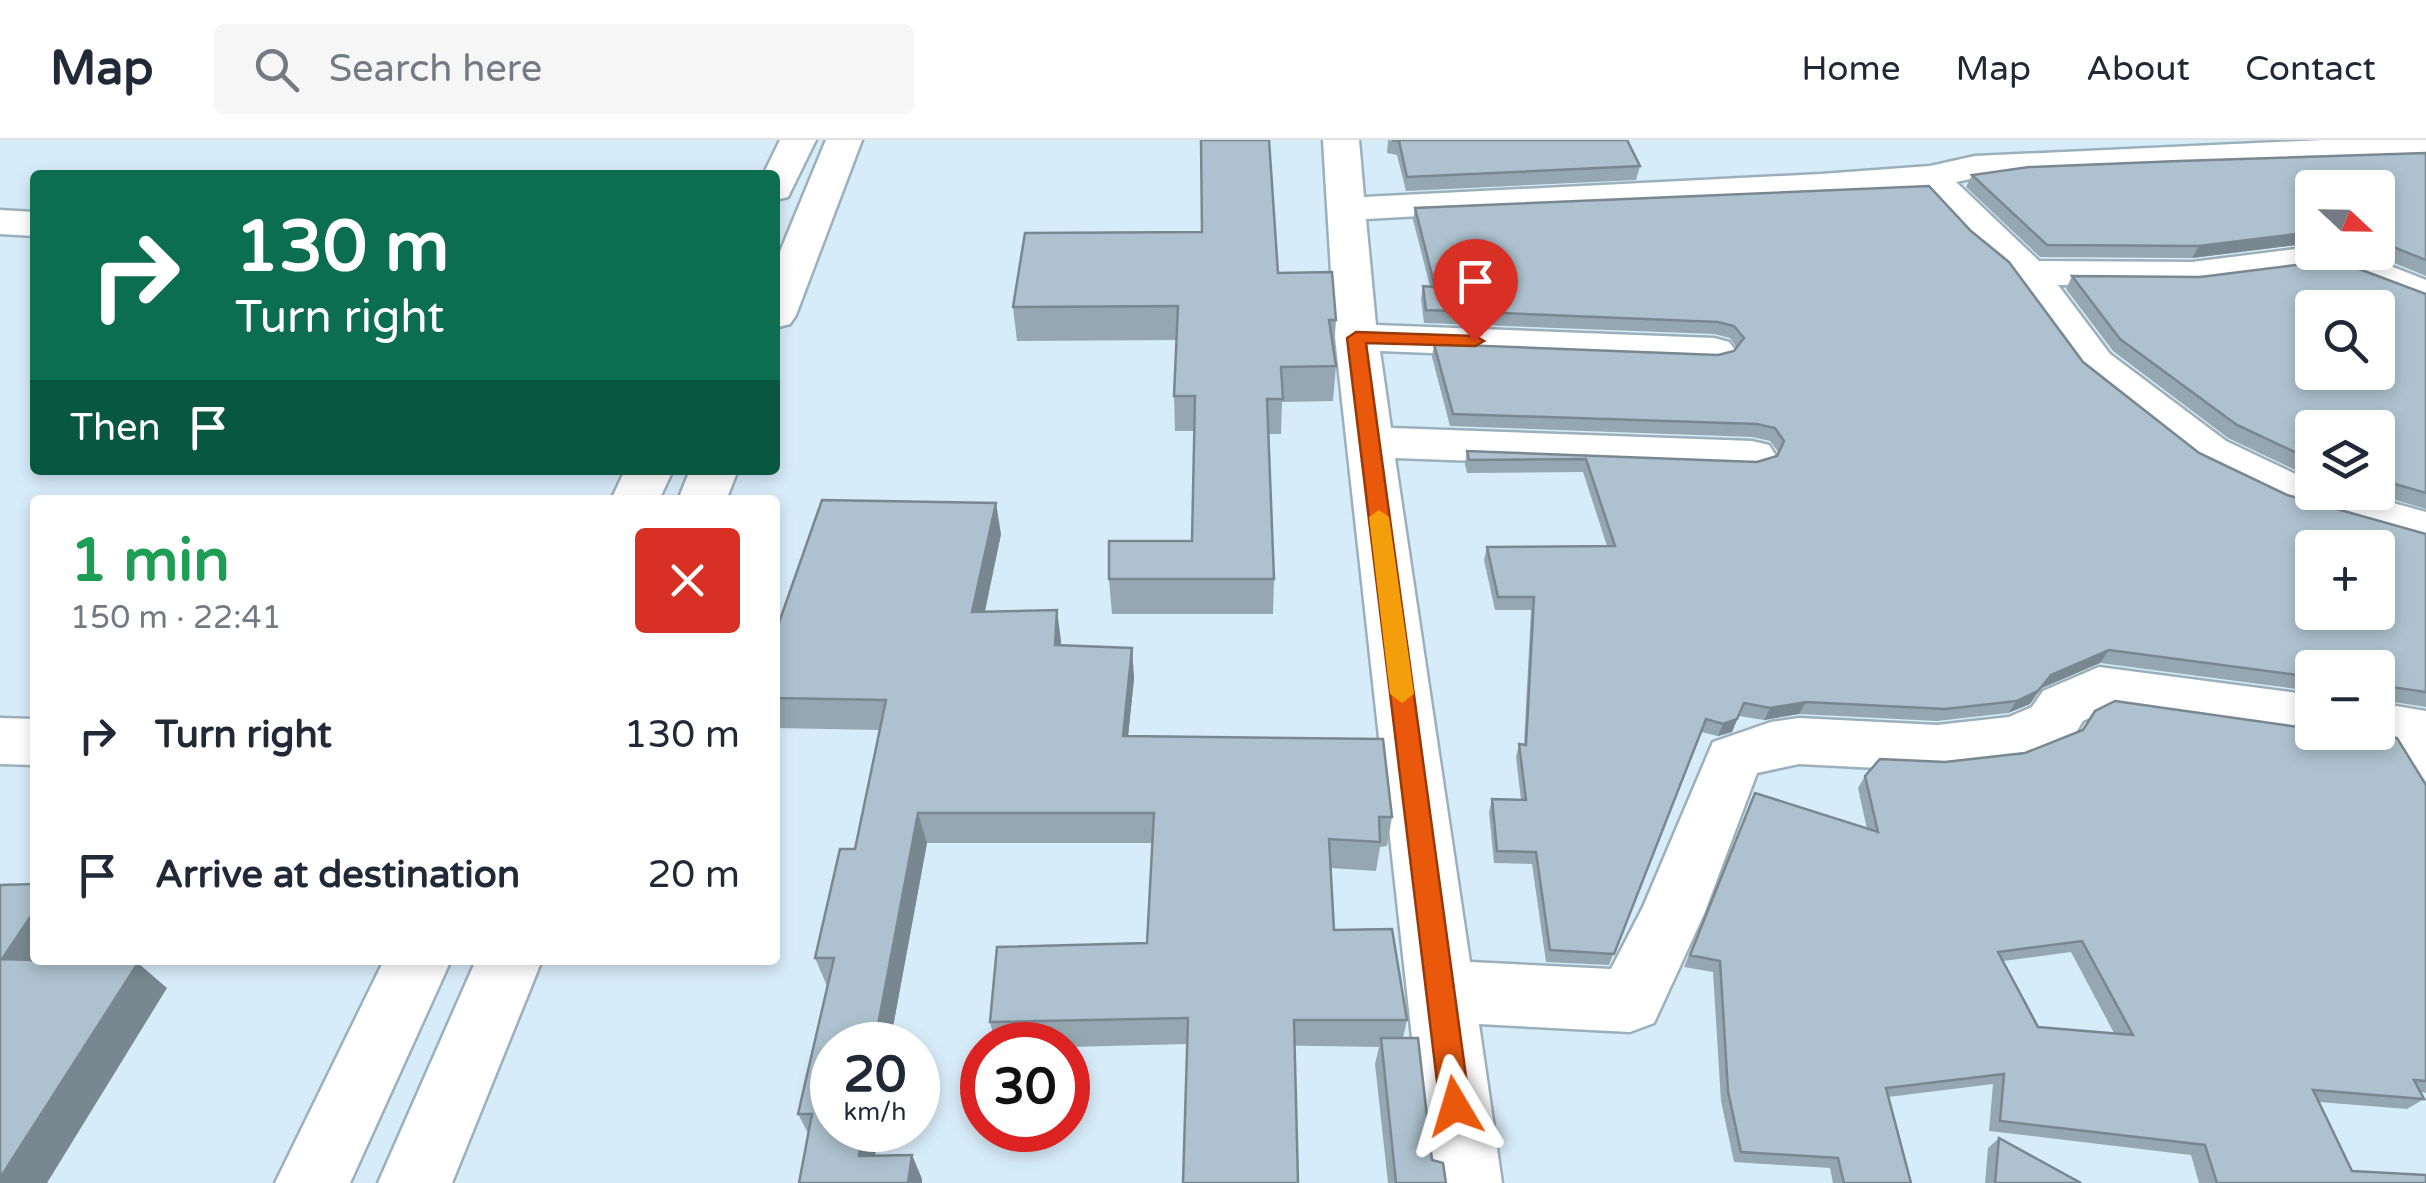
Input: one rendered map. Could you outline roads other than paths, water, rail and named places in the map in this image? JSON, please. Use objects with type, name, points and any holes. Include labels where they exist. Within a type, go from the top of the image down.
[{"type":"street","points":[[780,178],[798,140]]},
{"type":"street","points":[[780,302],[844,140]]},
{"type":"street","points":[[1340,140],[1356,338],[1464,1183]]},
{"type":"street","points":[[1347,209],[1930,177],[1975,167],[2426,146]]},
{"type":"street","points":[[1930,177],[2027,273],[2094,364],[2209,452],[2295,493],[2426,529]]},
{"type":"street","points":[[0,222],[30,224]]},
{"type":"street","points":[[2027,273],[2192,274],[2331,258],[2426,294]]},
{"type":"street","points":[[1356,338],[1714,350]]},
{"type":"street","points":[[1370,442],[1752,456]]},
{"type":"street","points":[[1440,992],[1630,1000],[1672,914],[1734,758],[1770,744],[1799,741],[1937,748],[2015,739],[2052,723],[2063,706],[2099,688],[2295,715]]},
{"type":"street","points":[[2395,728],[2414,730],[2426,762]]},
{"type":"street","points":[[0,741],[30,742]]},
{"type":"street","points":[[312,1183],[416,965]]},
{"type":"street","points":[[414,1183],[508,965]]}]
